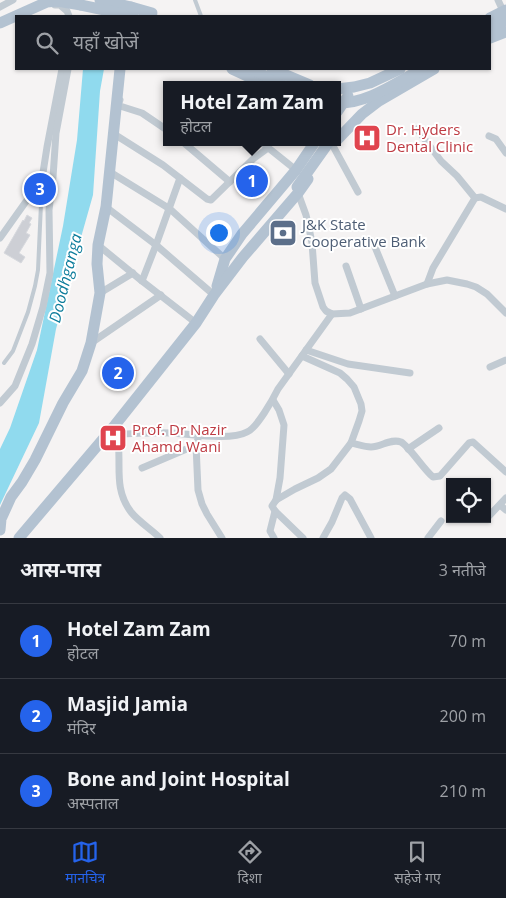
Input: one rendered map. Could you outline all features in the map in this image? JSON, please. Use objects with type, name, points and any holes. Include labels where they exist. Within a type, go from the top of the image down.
[{"type":"main road","points":[[0,16],[34,0]]},
{"type":"main road","points":[[100,0],[132,12]]},
{"type":"main road","points":[[18,15],[47,2],[57,1],[156,15]]},
{"type":"main road","points":[[491,18],[506,10]]},
{"type":"main road","points":[[0,23],[15,16]]},
{"type":"main road","points":[[491,26],[506,19]]},
{"type":"main road","points":[[491,38],[506,32]]},
{"type":"main road","points":[[491,44],[506,42]]},
{"type":"main road","points":[[0,530],[1,519],[11,497],[31,468],[63,403],[82,371],[91,343],[100,293],[96,264],[106,207],[120,70]]},
{"type":"main road","points":[[234,70],[258,81]]},
{"type":"main road","points":[[241,70],[264,81]]},
{"type":"main road","points":[[253,70],[275,81]]},
{"type":"main road","points":[[274,70],[300,81]]},
{"type":"main road","points":[[341,106],[360,80],[382,70]]},
{"type":"main road","points":[[341,89],[370,83],[398,70]]},
{"type":"main road","points":[[341,103],[350,103],[368,98],[420,70]]},
{"type":"main road","points":[[341,136],[362,114],[379,101],[432,70]]},
{"type":"main road","points":[[341,126],[368,98]]},
{"type":"main road","points":[[214,295],[225,259],[242,234],[296,170],[313,146]]},
{"type":"main road","points":[[24,536],[116,430],[243,257],[244,249],[297,190],[331,146]]},
{"type":"street","points":[[0,7],[13,0]]},
{"type":"street","points":[[498,0],[506,19]]},
{"type":"street","points":[[70,15],[75,4]]},
{"type":"street","points":[[26,15],[48,6],[60,5],[69,15]]},
{"type":"street","points":[[0,27],[15,20]]},
{"type":"street","points":[[0,238],[42,179],[46,147],[62,70]]},
{"type":"street","points":[[0,403],[15,386],[32,344],[50,274],[49,210],[56,133],[68,70]]},
{"type":"street","points":[[125,70],[120,105],[142,113],[163,127]]},
{"type":"street","points":[[417,129],[441,161],[457,176],[475,198]]},
{"type":"street","points":[[114,134],[163,165],[207,199],[211,200],[253,159],[268,148]]},
{"type":"street","points":[[489,136],[496,139],[506,153]]},
{"type":"street","points":[[188,146],[230,182]]},
{"type":"street","points":[[265,146],[296,170]]},
{"type":"street","points":[[333,146],[358,192]]},
{"type":"street","points":[[110,172],[170,209],[225,259]]},
{"type":"street","points":[[142,281],[180,178]]},
{"type":"street","points":[[297,190],[306,215],[310,235],[315,283],[326,311],[332,314],[344,314],[427,284],[447,280],[476,287],[505,309]]},
{"type":"street","points":[[427,284],[433,268],[476,197],[481,197],[506,210]]},
{"type":"street","points":[[106,207],[156,245],[214,295]]},
{"type":"street","points":[[98,245],[196,323]]},
{"type":"street","points":[[375,247],[396,296]]},
{"type":"street","points":[[346,266],[361,309]]},
{"type":"street","points":[[100,293],[133,273]]},
{"type":"street","points":[[91,343],[161,295]]},
{"type":"street","points":[[160,538],[132,514],[120,489],[118,471],[120,453],[116,430],[199,436],[235,436],[252,430],[273,400],[278,389],[332,314]]},
{"type":"street","points":[[260,339],[289,374]]},
{"type":"street","points":[[304,353],[348,364],[410,373]]},
{"type":"street","points":[[276,500],[331,469],[351,443],[362,411],[354,387],[340,373],[304,353]]},
{"type":"street","points":[[490,367],[506,360]]},
{"type":"street","points":[[273,400],[284,425],[280,478],[276,500],[272,506],[303,538]]},
{"type":"street","points":[[408,449],[439,428]]},
{"type":"street","points":[[199,436],[196,445],[199,495],[207,514],[222,538]]},
{"type":"street","points":[[351,443],[371,447],[395,441],[402,442],[433,477],[440,476],[471,442],[475,443],[506,472]]},
{"type":"street","points":[[142,468],[196,445]]},
{"type":"street","points":[[323,538],[342,498],[345,496],[350,499],[371,538]]},
{"type":"street","points":[[491,514],[506,498]]},
{"type":"street","points":[[500,505],[506,510]]},
{"type":"street","points":[[274,538],[270,531],[275,511]]},
{"type":"street","points":[[428,538],[441,521]]},
{"type":"lane","points":[[196,0],[201,15]]},
{"type":"lane","points":[[4,363],[13,351],[28,312],[35,286],[38,270],[42,179]]},
{"type":"water","name":"Doodhganga","points":[[83,70],[104,70],[100,91],[93,195],[56,329],[39,423],[0,505],[0,449],[10,428],[37,350],[63,226],[77,140]]},
{"type":"building","points":[[27,215],[32,218],[26,233],[30,235],[19,253],[25,257],[21,263],[4,253]]},
{"type":"place","name":"Dr. Hyders Dental Clinic","points":[[367,138]]},
{"type":"place","name":"Hotel Zam Zam","points":[[252,181]]},
{"type":"place","name":"Bone and Joint Hospital","points":[[40,189]]},
{"type":"place","name":"J&K State Cooperative Bank","points":[[283,233]]},
{"type":"place","name":"Masjid Jamia","points":[[118,373]]},
{"type":"place","name":"Prof. Dr Nazir Ahamd Wani","points":[[113,438]]}]
